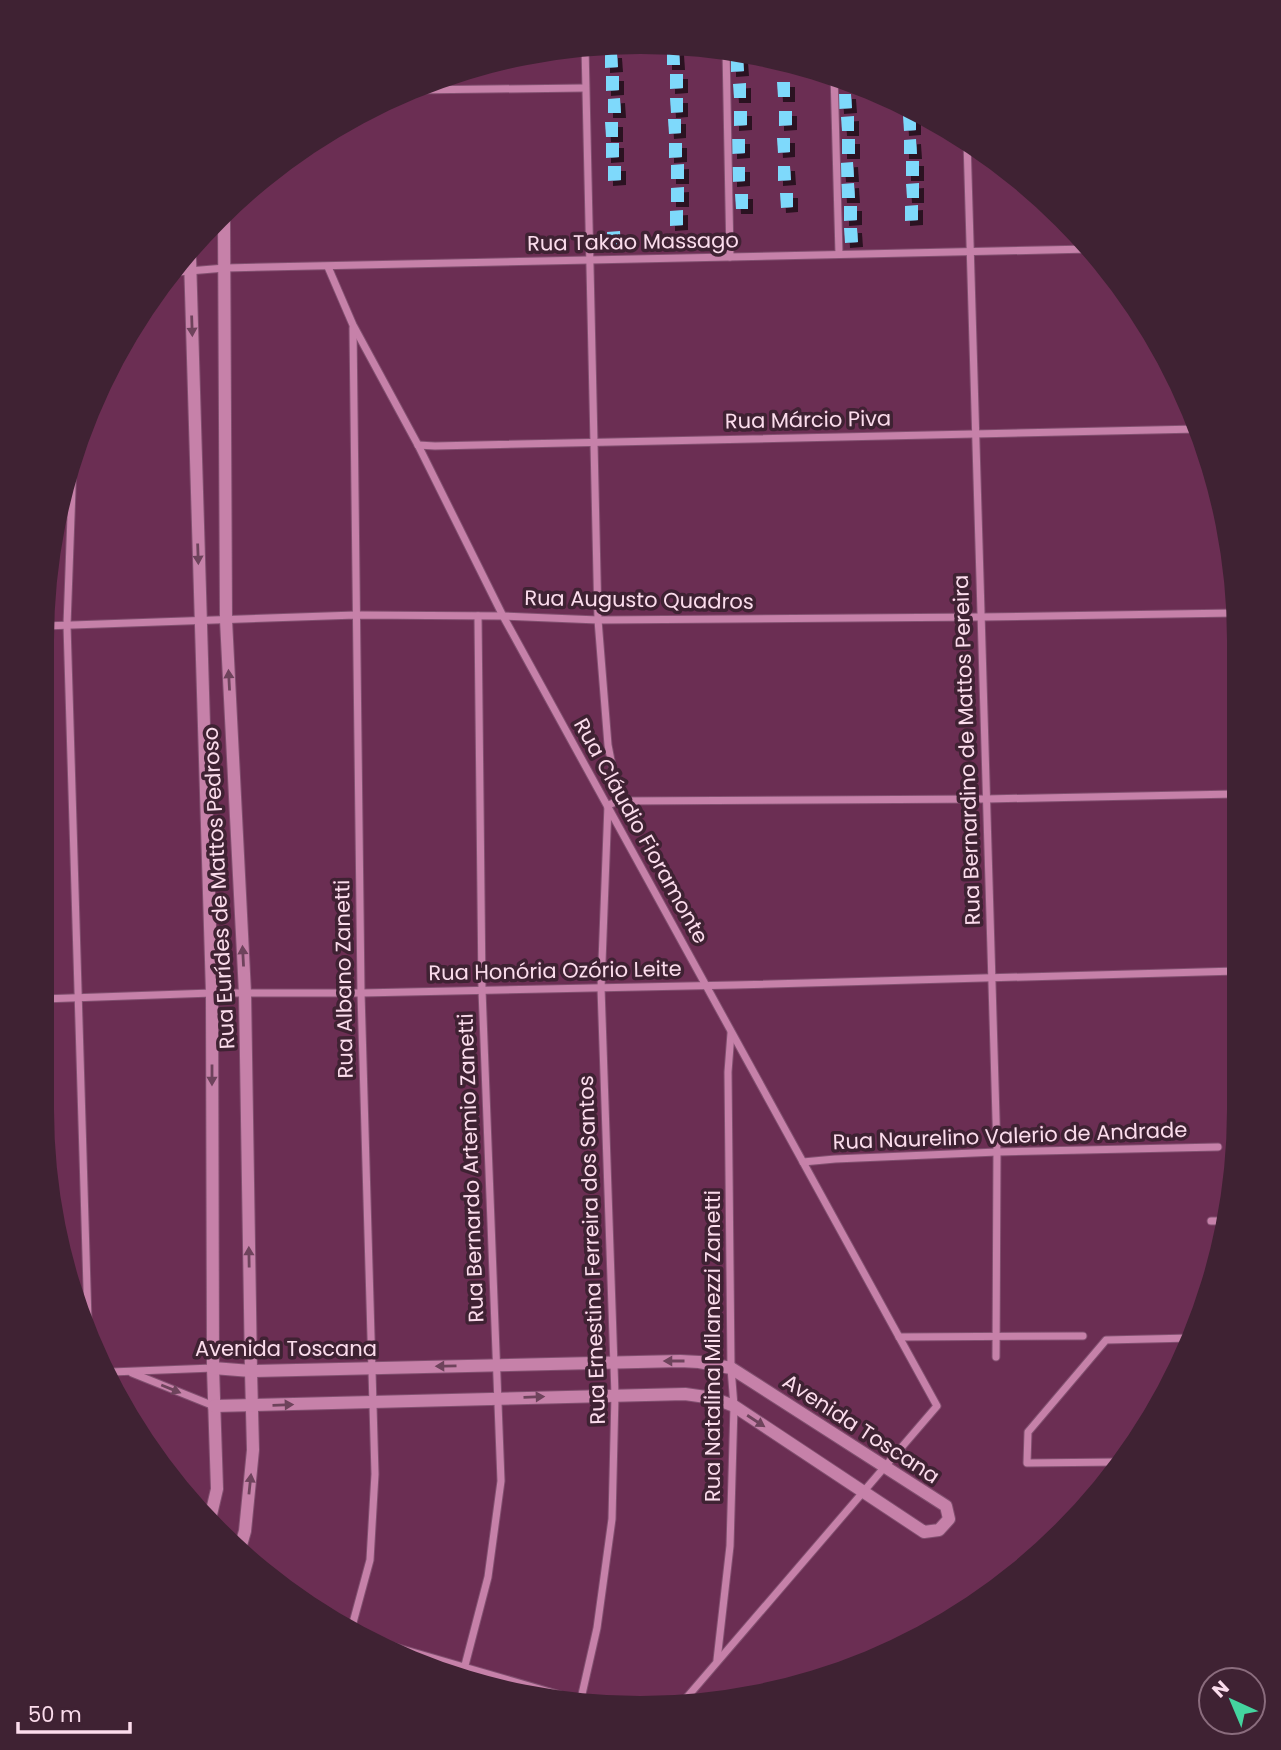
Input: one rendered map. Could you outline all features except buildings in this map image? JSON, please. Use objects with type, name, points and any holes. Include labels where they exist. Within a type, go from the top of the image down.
[{"type":"street","points":[[585,57],[598,620],[608,745],[619,801]]},
{"type":"street","points":[[726,61],[730,257]]},
{"type":"street","points":[[834,87],[839,254]]},
{"type":"street","points":[[440,90],[585,88]]},
{"type":"street","name":"Rua Bernardino de Mattos Pereira","points":[[967,154],[997,1152],[996,1357]]},
{"type":"street","name":"Rua Eurídes de Mattos Pedroso","points":[[224,228],[226,620],[245,993],[253,1450],[243,1539]]},
{"type":"street","name":"Rua Takao Massago","points":[[189,267],[328,267],[1077,249]]},
{"type":"street","name":"Rua Cláudio Fioramonte","points":[[328,267],[353,325],[418,445],[503,616],[937,1406],[884,1467]]},
{"type":"street","name":"Rua Eurídes de Mattos Pedroso","points":[[186,271],[212,993],[216,1489],[213,1510]]},
{"type":"street","name":"Rua Albano Zanetti","points":[[353,325],[361,993],[375,1474],[370,1560],[354,1620]]},
{"type":"street","name":"Rua Márcio Piva","points":[[418,445],[1187,429]]},
{"type":"street","points":[[72,500],[67,625],[88,1305]]},
{"type":"street","name":"Rua Augusto Quadros","points":[[55,625],[356,615],[598,620],[1226,613]]},
{"type":"street","name":"Rua Bernardo Artemio Zanetti","points":[[464,1669],[488,1577],[501,1481],[482,990],[478,616]]},
{"type":"street","points":[[608,806],[619,801],[986,799],[1227,794]]},
{"type":"street","name":"Rua Ernestina Ferreira dos Santos","points":[[585,1693],[612,1519],[615,1395],[601,988],[608,806]]},
{"type":"street","name":"Rua Honória Ozório Leite","points":[[54,999],[212,993],[361,993],[706,986],[1227,971]]},
{"type":"street","name":"Rua Natalina Milanezzi Zanetti","points":[[717,1661],[730,1546],[734,1406],[731,1368],[728,1072],[731,1031]]},
{"type":"street","name":"Rua Naurelino Valerio de Andrade","points":[[803,1162],[997,1152],[1218,1147]]},
{"type":"street","points":[[1211,1222],[1215,1222]]},
{"type":"street","points":[[899,1337],[1083,1336]]},
{"type":"street","points":[[1109,1462],[1027,1463],[1028,1432],[1105,1340],[1180,1338]]},
{"type":"street","name":"Avenida Toscana","points":[[117,1372],[214,1368],[251,1371],[699,1362],[731,1368],[946,1506],[948,1519],[939,1530],[925,1532],[734,1406],[713,1398],[685,1394],[615,1395],[214,1406],[128,1372]]},
{"type":"street","points":[[690,1693],[884,1467]]}]
